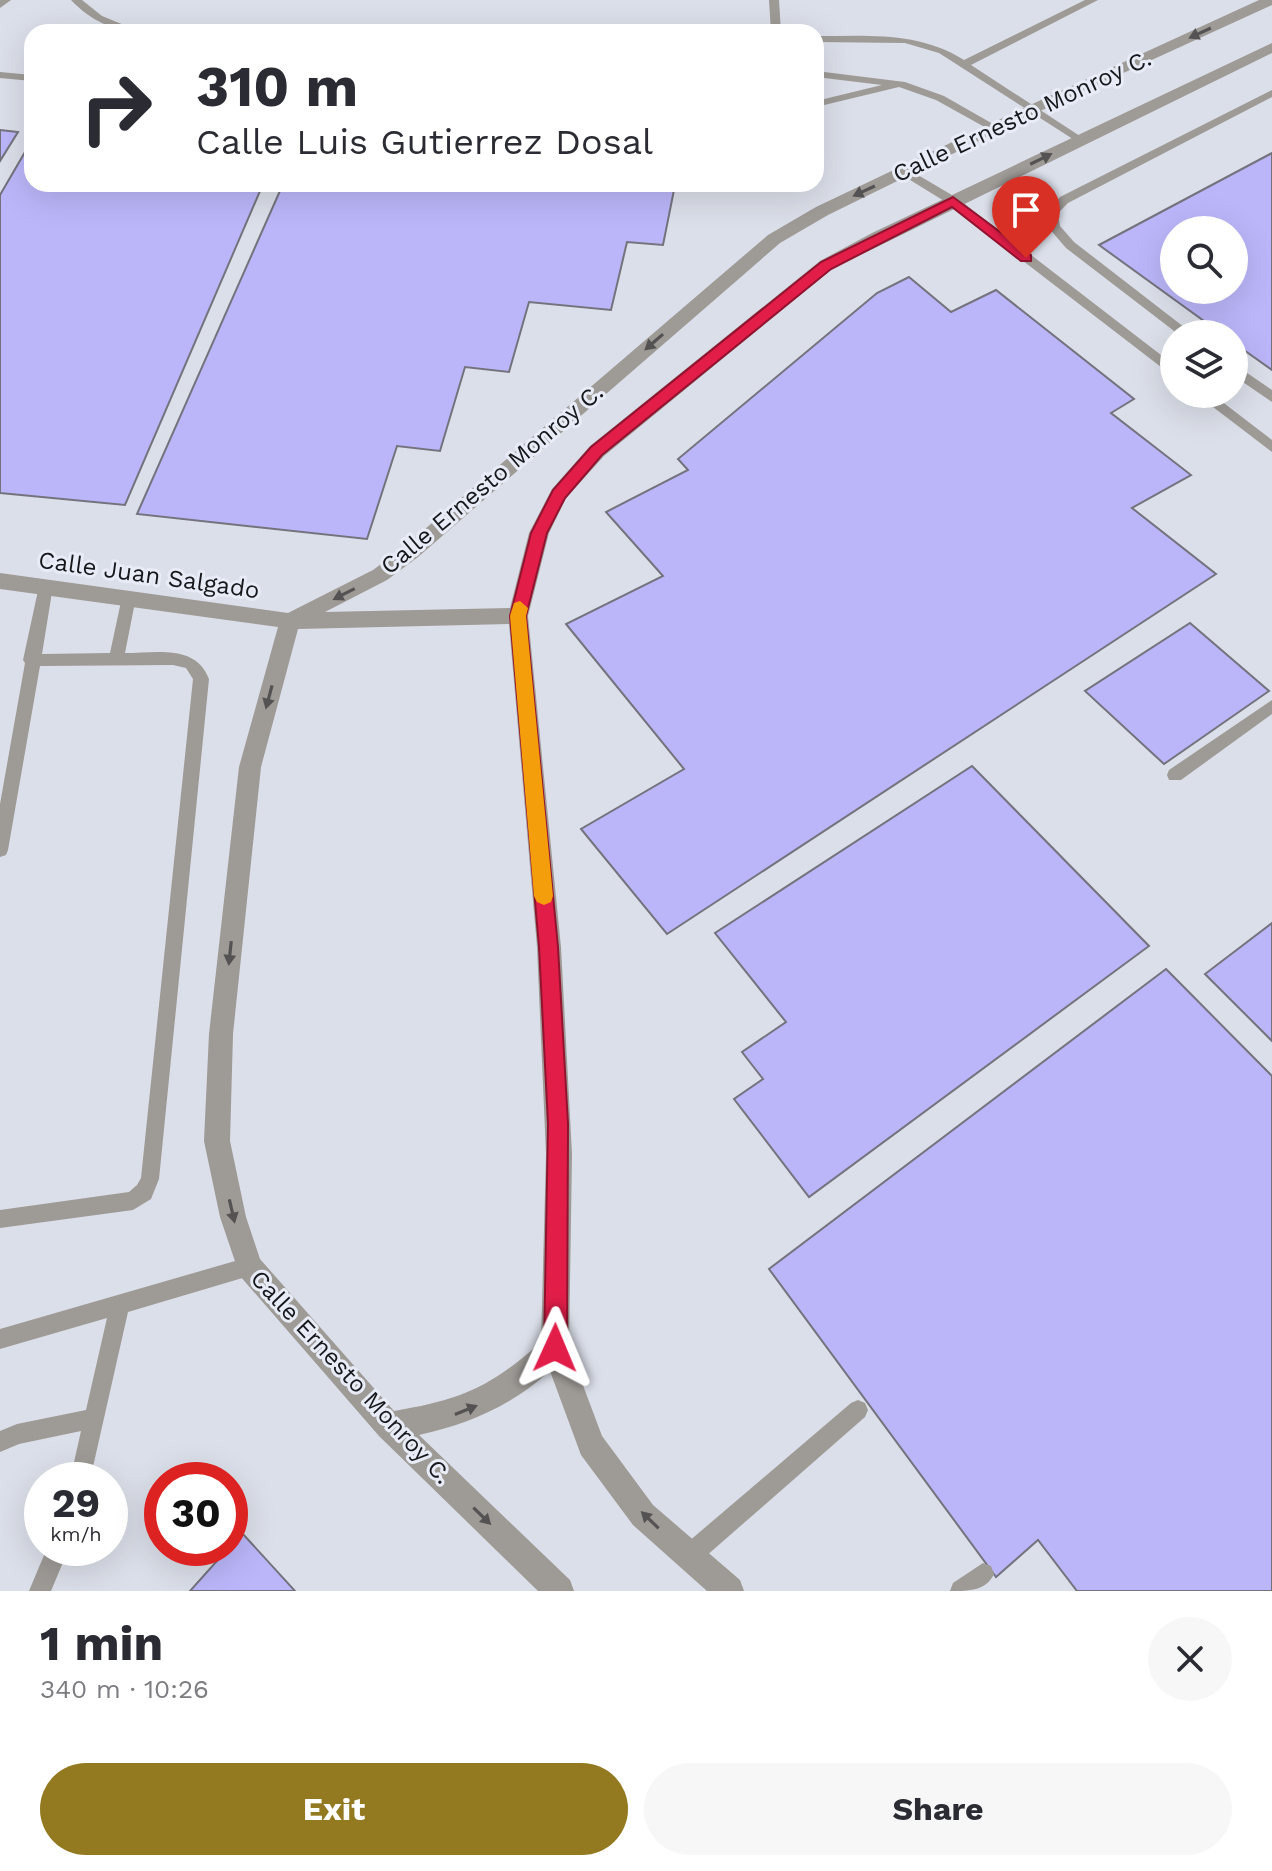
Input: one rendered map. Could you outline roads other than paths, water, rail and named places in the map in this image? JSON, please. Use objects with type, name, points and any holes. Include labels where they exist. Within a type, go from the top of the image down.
[{"type":"street","name":"Calle Ernesto Monroy C.","points":[[559,1591],[389,1426],[249,1267],[233,1217],[217,1141],[221,1034],[250,767],[290,621],[380,575],[411,552],[774,239],[822,211],[1033,109],[1271,0]]},
{"type":"street","name":"Calle Ernesto Monroy C.","points":[[729,1591],[643,1515],[591,1445],[555,1348],[559,1154],[549,947],[518,616],[539,533],[559,494],[597,451],[826,265],[1272,47]]},
{"type":"street","name":"Calle Juan Salgado","points":[[0,582],[290,621],[518,616]]},
{"type":"street","points":[[389,1426],[453,1416],[490,1401],[521,1380],[555,1348]]},
{"type":"lane","points":[[0,5],[6,0]]},
{"type":"lane","points":[[76,0],[98,18],[114,24]]},
{"type":"lane","points":[[774,0],[776,24]]},
{"type":"lane","points":[[966,63],[1093,0]]},
{"type":"lane","points":[[824,39],[906,40],[943,51],[966,63],[1079,140]]},
{"type":"lane","points":[[0,75],[24,77]]},
{"type":"lane","points":[[824,75],[901,84],[940,98],[994,128]]},
{"type":"lane","points":[[824,103],[901,84]]},
{"type":"lane","points":[[1169,320],[1070,245],[1054,227],[1052,212],[1064,200],[1272,93]]},
{"type":"lane","points":[[906,172],[953,201],[1160,361]]},
{"type":"lane","points":[[1248,379],[1272,397]]},
{"type":"lane","points":[[1221,408],[1272,447]]},
{"type":"lane","points":[[0,850],[46,586]]},
{"type":"lane","points":[[116,660],[129,597]]},
{"type":"lane","points":[[0,1219],[133,1201],[144,1192],[150,1179],[201,679],[198,669],[187,660],[31,660]]},
{"type":"lane","points":[[1175,775],[1272,706]]},
{"type":"lane","points":[[0,1339],[249,1267]]},
{"type":"lane","points":[[84,1462],[120,1305]]},
{"type":"lane","points":[[689,1556],[858,1410]]},
{"type":"lane","points":[[0,1442],[17,1434],[95,1418]]},
{"type":"lane","points":[[40,1591],[50,1566]]},
{"type":"lane","points":[[961,1591],[983,1574]]}]
